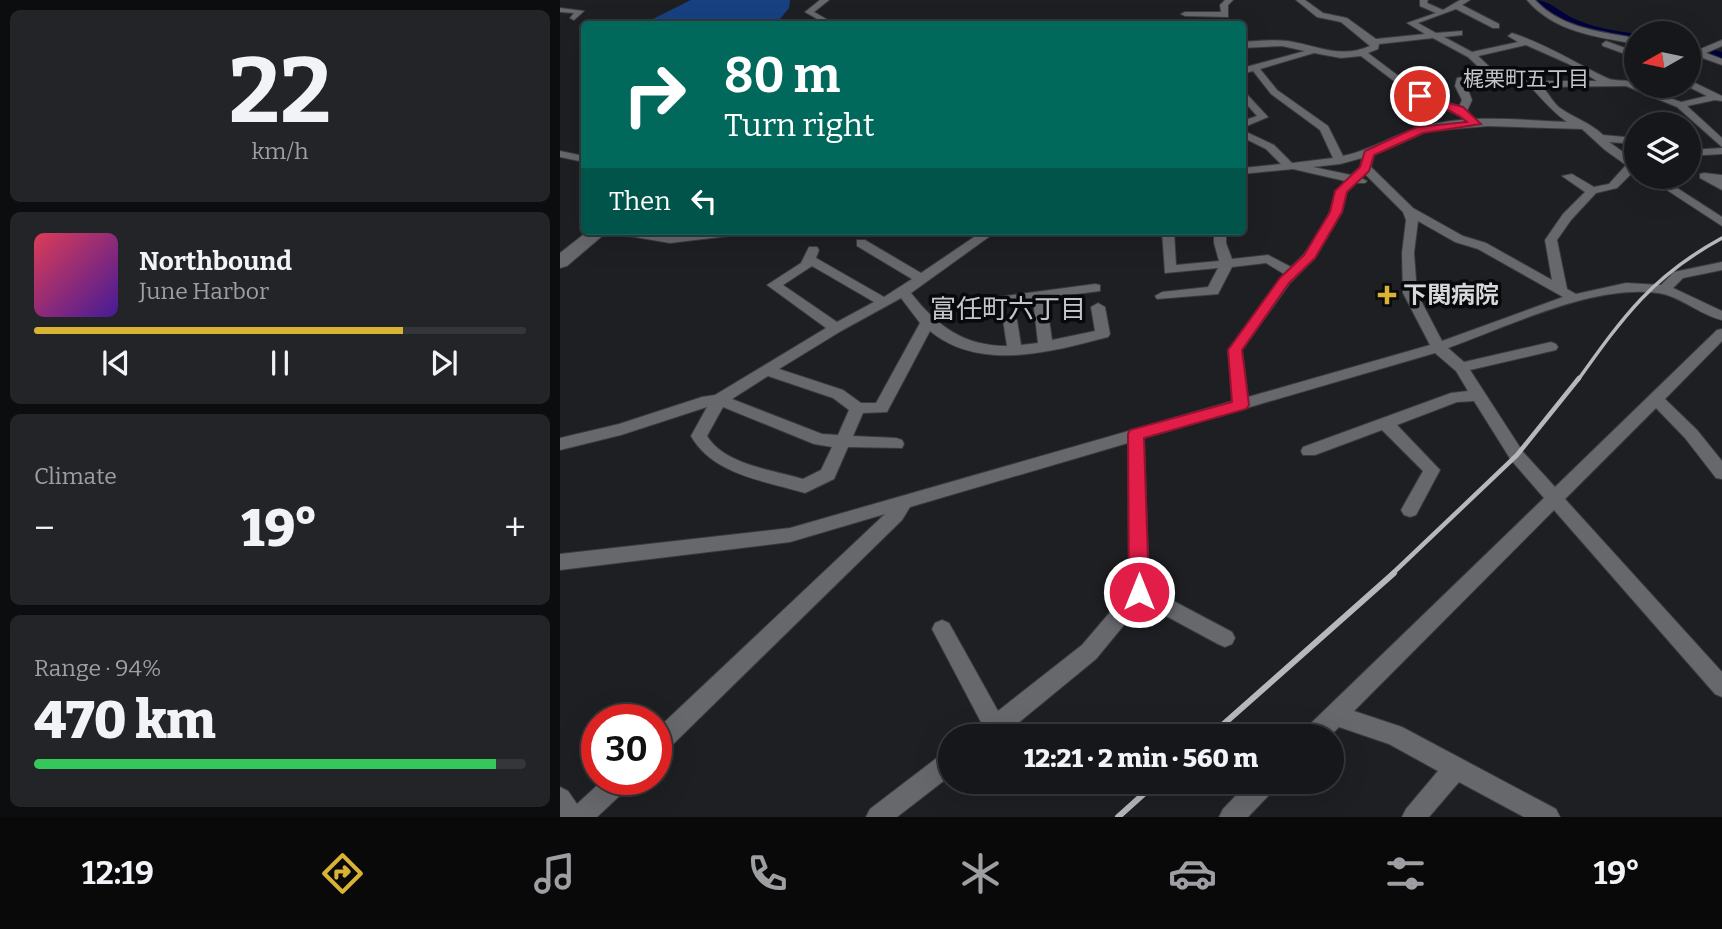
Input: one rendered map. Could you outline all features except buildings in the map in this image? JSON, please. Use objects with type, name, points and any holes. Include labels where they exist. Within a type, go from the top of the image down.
[{"type":"street","points":[[825,0],[809,12],[826,21]]},
{"type":"street","points":[[1184,21],[1188,0]]},
{"type":"street","points":[[1185,15],[1225,15],[1224,5],[1229,0]]},
{"type":"street","points":[[1300,0],[1320,15],[1344,20],[1374,42],[1459,33]]},
{"type":"street","points":[[1424,0],[1423,4],[1443,13]]},
{"type":"street","points":[[1466,0],[1443,13],[1411,23],[1471,55],[1492,74]]},
{"type":"street","points":[[1531,0],[1552,17],[1591,32],[1624,39]]},
{"type":"street","points":[[1457,6],[1496,26]]},
{"type":"street","points":[[560,10],[580,11],[574,18]]},
{"type":"street","points":[[1591,32],[1605,43],[1624,50]]},
{"type":"street","points":[[1246,42],[1253,33]]},
{"type":"street","points":[[1512,36],[1574,63],[1606,82]]},
{"type":"street","points":[[1246,45],[1284,44],[1326,56],[1363,53],[1375,47],[1374,42]]},
{"type":"street","points":[[1471,55],[1524,43]]},
{"type":"street","points":[[1703,52],[1722,43]]},
{"type":"street","points":[[1246,70],[1314,51]]},
{"type":"street","points":[[1703,52],[1722,62]]},
{"type":"street","points":[[1363,53],[1420,96],[1443,107],[1460,110],[1476,124]]},
{"type":"street","points":[[1255,68],[1274,92],[1324,128],[1340,161]]},
{"type":"street","points":[[1373,75],[1388,74]]},
{"type":"street","points":[[1460,110],[1465,108],[1467,100],[1460,86],[1461,80],[1492,74],[1524,74],[1552,107],[1591,129],[1624,157]]},
{"type":"street","points":[[1535,84],[1627,83],[1680,104],[1722,144]]},
{"type":"street","points":[[1701,89],[1719,98]]},
{"type":"street","points":[[1246,97],[1263,117],[1246,123]]},
{"type":"street","points":[[1680,104],[1719,98]]},
{"type":"street","points":[[1246,170],[1340,161],[1369,153],[1421,130],[1476,124],[1582,126]]},
{"type":"street","points":[[1246,135],[1270,147],[1287,165],[1384,187]]},
{"type":"street","points":[[1600,138],[1624,140]]},
{"type":"street","points":[[1701,152],[1722,151]]},
{"type":"street","points":[[1241,405],[1235,350],[1292,273],[1309,258],[1336,212],[1341,191],[1356,180],[1365,168],[1369,153]]},
{"type":"street","points":[[560,154],[581,158]]},
{"type":"street","points":[[1365,168],[1409,211],[1459,239],[1482,246],[1567,294]]},
{"type":"street","points":[[1568,176],[1592,191]]},
{"type":"street","points":[[1567,294],[1552,240],[1567,217],[1592,191],[1613,186],[1624,176]]},
{"type":"street","points":[[1722,178],[1704,176],[1722,187]]},
{"type":"street","points":[[1671,189],[1722,222]]},
{"type":"street","points":[[1555,206],[1567,217]]},
{"type":"street","points":[[1409,211],[1412,220],[1408,253],[1410,293],[1438,347],[1461,368],[1517,456],[1722,687]]},
{"type":"street","points":[[560,261],[594,235]]},
{"type":"street","points":[[646,235],[670,239],[704,235]]},
{"type":"street","points":[[560,444],[621,429],[702,402],[719,400],[836,328],[903,292],[986,235]]},
{"type":"street","points":[[1168,235],[1170,270],[1268,259],[1292,273]]},
{"type":"street","points":[[1172,313],[1166,296],[1213,291],[1227,264],[1220,235]]},
{"type":"street","points":[[861,243],[921,279]]},
{"type":"street","points":[[836,328],[774,285],[811,255],[883,302]]},
{"type":"street","points":[[1664,289],[1679,275],[1722,266]]},
{"type":"street","points":[[560,562],[790,535],[1438,347],[1567,294],[1626,287],[1664,289],[1722,316]]},
{"type":"street","points":[[1003,300],[1095,288]]},
{"type":"street","points":[[903,292],[955,343],[970,349],[1015,351],[1104,334],[1098,307]]},
{"type":"street","points":[[1039,296],[1046,346]]},
{"type":"street","points":[[768,371],[838,394],[858,408],[881,408],[929,320]]},
{"type":"street","points":[[1010,320],[1015,351]]},
{"type":"street","points":[[1326,724],[1722,333]]},
{"type":"street","points":[[1461,368],[1509,354],[1522,355],[1551,347]]},
{"type":"street","points":[[1308,451],[1456,397],[1477,396]]},
{"type":"street","points":[[1656,399],[1691,434],[1722,473]]},
{"type":"street","points":[[719,400],[699,436],[703,447],[720,458],[806,486],[828,474],[858,408]]},
{"type":"street","points":[[719,400],[820,440],[896,444]]},
{"type":"street","points":[[1385,423],[1432,471],[1410,510]]},
{"type":"street","points":[[999,724],[1090,652],[1139,592],[1136,434]]},
{"type":"street","points":[[672,730],[896,515],[903,503]]},
{"type":"street","points":[[1139,592],[1225,638]]},
{"type":"street","points":[[942,629],[985,724]]},
{"type":"street","points":[[1340,710],[1394,735],[1548,817]]},
{"type":"street","points":[[1414,817],[1455,769]]},
{"type":"street","points":[[878,817],[938,771]]},
{"type":"street","points":[[1231,817],[1254,794]]},
{"type":"street","points":[[580,817],[604,795]]},
{"type":"street","points":[[560,799],[571,817]]},
{"type":"shaded area","points":[[691,0],[790,0],[789,8],[778,21],[649,21]]},
{"type":"waterway","points":[[1539,0],[1548,9],[1571,22],[1597,31],[1624,36]]},
{"type":"waterway","points":[[1701,51],[1722,57]]},
{"type":"railway","points":[[1578,380],[1625,317],[1658,283],[1676,267],[1722,238]]},
{"type":"railway","points":[[1392,574],[1517,455],[1579,378]]},
{"type":"railway","points":[[1224,724],[1394,573]]},
{"type":"railway","points":[[1118,817],[1144,794]]},
{"type":"place","name":"下関病院","points":[[1387,295]]},
{"type":"district","name":"梶栗町五丁目","points":[[1526,79]]},
{"type":"district","name":"富任町六丁目","points":[[1008,309]]},
{"type":"route","points":[[1139,592],[1136,434],[1241,405],[1235,350],[1284,280],[1309,258],[1336,212],[1341,191],[1356,180],[1365,168],[1369,153],[1421,130],[1476,124],[1460,110],[1443,107],[1420,96]]}]
